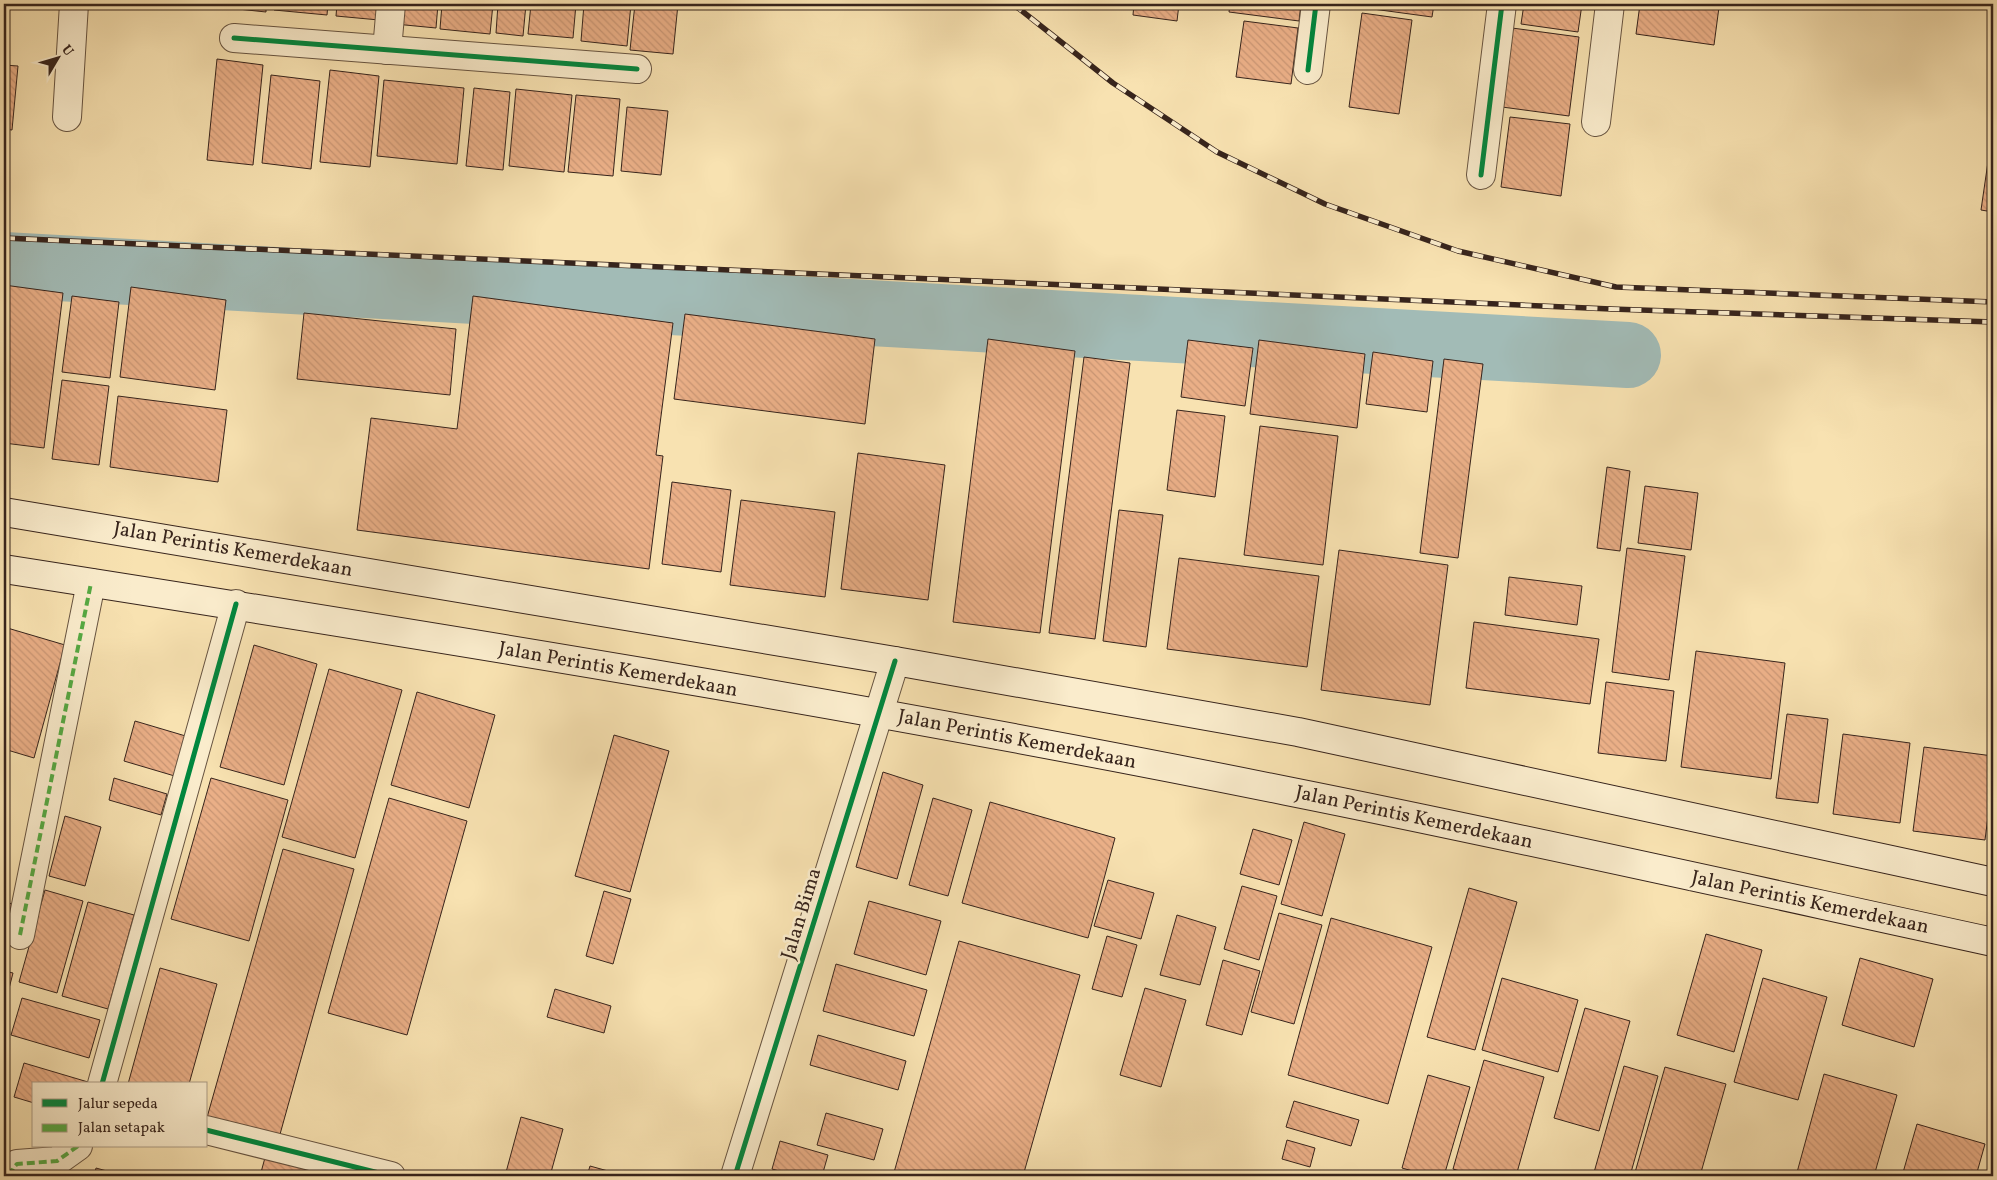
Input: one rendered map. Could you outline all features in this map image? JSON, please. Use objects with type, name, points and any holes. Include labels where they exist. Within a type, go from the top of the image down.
[{"type":"main road","points":[[66,117],[74,4]]},
{"type":"main road","points":[[387,50],[391,4]]},
{"type":"main road","points":[[1308,70],[1316,4]]},
{"type":"main road","points":[[1481,175],[1502,4]]},
{"type":"main road","points":[[1596,122],[1610,4]]},
{"type":"main road","points":[[234,38],[637,69]]},
{"type":"main road","name":"Jalan Perintis Kemerdekaan","points":[[4,512],[895,661],[1298,732],[1993,882]]},
{"type":"main road","name":"Jalan Perintis Kemerdekaan","points":[[4,570],[236,604],[880,714],[1286,790],[1993,942]]},
{"type":"main road","points":[[20,935],[91,583]]},
{"type":"main road","points":[[103,1082],[236,604]]},
{"type":"main road","name":"Jalan Bima","points":[[735,1176],[895,661]]},
{"type":"main road","points":[[208,1130],[391,1176]]},
{"type":"main road","points":[[10,1176],[13,1168],[18,1164],[58,1161],[75,1148]]},
{"type":"building","points":[[219,4],[266,4],[266,12],[219,7]]},
{"type":"building","points":[[274,4],[328,4],[327,15],[274,10]]},
{"type":"building","points":[[337,4],[381,4],[379,20],[336,16]]},
{"type":"building","points":[[397,4],[438,4],[436,28],[395,24]]},
{"type":"building","points":[[442,4],[493,4],[490,34],[440,29]]},
{"type":"building","points":[[498,4],[526,4],[523,36],[496,33]]},
{"type":"building","points":[[531,4],[576,4],[573,38],[528,34]]},
{"type":"building","points":[[584,4],[631,4],[627,46],[581,41]]},
{"type":"building","points":[[635,4],[678,4],[673,54],[630,50]]},
{"type":"building","points":[[1134,4],[1179,4],[1177,21],[1133,15]]},
{"type":"building","points":[[1230,4],[1301,4],[1299,21],[1229,12]]},
{"type":"building","points":[[1336,4],[1434,4],[1432,17]]},
{"type":"building","points":[[1524,4],[1582,4],[1578,32],[1521,24]]},
{"type":"building","points":[[1640,4],[1697,4],[1719,7],[1714,45],[1636,34]]},
{"type":"building","points":[[1362,13],[1412,20],[1399,114],[1349,107]]},
{"type":"building","points":[[1244,21],[1298,28],[1291,84],[1236,77]]},
{"type":"building","points":[[1512,28],[1579,37],[1569,116],[1502,107]]},
{"type":"building","points":[[217,59],[263,65],[253,165],[207,160]]},
{"type":"building","points":[[4,65],[18,66],[12,130],[4,129]]},
{"type":"building","points":[[330,70],[379,76],[370,167],[320,162]]},
{"type":"building","points":[[271,75],[320,81],[311,169],[262,163]]},
{"type":"building","points":[[384,80],[464,88],[457,164],[377,156]]},
{"type":"building","points":[[474,88],[510,92],[503,170],[466,166]]},
{"type":"building","points":[[516,89],[572,95],[564,172],[509,166]]},
{"type":"building","points":[[576,95],[620,99],[613,176],[568,172]]},
{"type":"building","points":[[627,107],[668,111],[661,175],[621,171]]},
{"type":"building","points":[[1510,117],[1570,124],[1561,196],[1501,187]]},
{"type":"building","points":[[1991,141],[1993,141],[1993,212],[1981,210]]},
{"type":"building","points":[[4,285],[63,293],[44,448],[4,443]]},
{"type":"building","points":[[131,287],[226,300],[215,390],[120,377]]},
{"type":"building","points":[[72,296],[119,302],[110,378],[62,372]]},
{"type":"building","points":[[473,296],[673,323],[656,455],[663,456],[649,569],[357,530],[371,418],[457,429]]},
{"type":"building","points":[[304,313],[456,329],[450,395],[297,379]]},
{"type":"building","points":[[685,314],[875,339],[865,424],[674,399]]},
{"type":"building","points":[[988,339],[1075,351],[1040,633],[953,622]]},
{"type":"building","points":[[1188,340],[1253,348],[1245,406],[1181,397]]},
{"type":"building","points":[[1259,340],[1365,354],[1357,428],[1250,414]]},
{"type":"building","points":[[1373,352],[1433,361],[1427,412],[1366,404]]},
{"type":"building","points":[[1084,357],[1130,363],[1095,639],[1049,633]]},
{"type":"building","points":[[1444,359],[1483,364],[1458,558],[1420,553]]},
{"type":"building","points":[[62,380],[109,386],[99,465],[52,459]]},
{"type":"building","points":[[118,396],[227,410],[218,482],[110,467]]},
{"type":"building","points":[[1177,410],[1225,416],[1215,497],[1167,490]]},
{"type":"building","points":[[1260,426],[1338,436],[1323,565],[1244,555]]},
{"type":"building","points":[[858,453],[945,465],[928,600],[841,589]]},
{"type":"building","points":[[1607,467],[1630,471],[1620,551],[1597,548]]},
{"type":"building","points":[[672,482],[731,490],[721,572],[662,564]]},
{"type":"building","points":[[1645,486],[1698,493],[1691,550],[1638,543]]},
{"type":"building","points":[[741,500],[835,512],[825,597],[730,585]]},
{"type":"building","points":[[1119,510],[1163,515],[1146,647],[1103,641]]},
{"type":"building","points":[[1627,548],[1685,556],[1669,680],[1612,672]]},
{"type":"building","points":[[1339,550],[1448,565],[1430,705],[1321,690]]},
{"type":"building","points":[[1179,558],[1319,576],[1307,667],[1167,649]]},
{"type":"building","points":[[1509,577],[1582,586],[1577,625],[1505,615]]},
{"type":"building","points":[[1474,622],[1599,639],[1590,704],[1466,688]]},
{"type":"building","points":[[4,627],[65,645],[34,758],[4,749]]},
{"type":"building","points":[[254,645],[317,664],[284,785],[220,767]]},
{"type":"building","points":[[1696,651],[1785,663],[1771,779],[1681,767]]},
{"type":"building","points":[[329,669],[402,690],[355,858],[282,837]]},
{"type":"building","points":[[1606,682],[1674,691],[1666,761],[1598,753]]},
{"type":"building","points":[[417,692],[495,715],[469,808],[391,785]]},
{"type":"building","points":[[1787,714],[1828,719],[1818,803],[1776,798]]},
{"type":"building","points":[[135,721],[189,737],[178,777],[124,761]]},
{"type":"building","points":[[1843,734],[1910,743],[1900,823],[1833,814]]},
{"type":"building","points":[[614,735],[669,751],[630,892],[575,876]]},
{"type":"building","points":[[1924,747],[1993,756],[1993,777],[1985,840],[1913,831]]},
{"type":"building","points":[[883,772],[923,785],[897,879],[856,867]]},
{"type":"building","points":[[114,778],[167,794],[161,815],[109,800]]},
{"type":"building","points":[[211,778],[288,800],[249,941],[171,919]]},
{"type":"building","points":[[389,798],[467,821],[407,1035],[328,1013]]},
{"type":"building","points":[[933,798],[972,810],[948,896],[909,885]]},
{"type":"building","points":[[990,802],[1115,838],[1088,938],[962,903]]},
{"type":"building","points":[[65,816],[101,827],[85,886],[49,876]]},
{"type":"building","points":[[1304,822],[1345,834],[1322,916],[1281,904]]},
{"type":"building","points":[[1253,829],[1292,840],[1279,885],[1240,874]]},
{"type":"building","points":[[283,849],[354,869],[277,1145],[208,1122],[208,1114]]},
{"type":"building","points":[[1108,880],[1154,893],[1141,939],[1094,926]]},
{"type":"building","points":[[1242,886],[1277,896],[1259,960],[1224,949]]},
{"type":"building","points":[[1469,888],[1517,902],[1475,1050],[1427,1037]]},
{"type":"building","points":[[45,890],[83,901],[57,993],[19,982]]},
{"type":"building","points":[[604,891],[631,899],[613,964],[586,956]]},
{"type":"building","points":[[4,901],[12,904],[4,936]]},
{"type":"building","points":[[869,901],[941,921],[926,975],[854,954]]},
{"type":"building","points":[[88,902],[134,915],[108,1009],[62,996]]},
{"type":"building","points":[[1279,913],[1322,925],[1294,1024],[1251,1012]]},
{"type":"building","points":[[1177,915],[1216,927],[1200,985],[1160,975]]},
{"type":"building","points":[[1331,918],[1432,947],[1388,1104],[1288,1075]]},
{"type":"building","points":[[1706,934],[1762,950],[1734,1052],[1677,1035]]},
{"type":"building","points":[[1107,936],[1137,945],[1122,997],[1092,989]]},
{"type":"building","points":[[959,941],[1080,975],[1023,1176],[893,1176]]},
{"type":"building","points":[[1860,958],[1933,979],[1914,1047],[1842,1025]]},
{"type":"building","points":[[1223,960],[1260,971],[1242,1035],[1206,1025]]},
{"type":"building","points":[[836,964],[927,990],[914,1036],[823,1011]]},
{"type":"building","points":[[160,968],[217,984],[190,1082],[129,1082]]},
{"type":"building","points":[[4,971],[13,973],[4,1008]]},
{"type":"building","points":[[1502,978],[1578,1000],[1558,1072],[1482,1050]]},
{"type":"building","points":[[1763,978],[1827,997],[1798,1100],[1734,1082]]},
{"type":"building","points":[[1145,988],[1186,1000],[1161,1087],[1120,1075]]},
{"type":"building","points":[[555,989],[611,1006],[604,1033],[547,1017]]},
{"type":"building","points":[[22,998],[100,1020],[89,1058],[11,1035]]},
{"type":"building","points":[[1585,1008],[1630,1021],[1599,1131],[1554,1118]]},
{"type":"building","points":[[818,1035],[906,1061],[898,1090],[810,1065]]},
{"type":"building","points":[[1484,1060],[1544,1077],[1516,1176],[1477,1176],[1453,1169]]},
{"type":"building","points":[[24,1063],[88,1082],[32,1082],[32,1102],[14,1097]]},
{"type":"building","points":[[1624,1066],[1658,1076],[1630,1176],[1593,1176]]},
{"type":"building","points":[[1665,1067],[1726,1084],[1700,1176],[1634,1176]]},
{"type":"building","points":[[1824,1074],[1897,1095],[1874,1176],[1796,1176]]},
{"type":"building","points":[[1428,1075],[1470,1087],[1444,1176],[1430,1176],[1402,1168]]},
{"type":"building","points":[[1294,1101],[1359,1120],[1351,1146],[1286,1127]]},
{"type":"building","points":[[826,1113],[883,1129],[874,1160],[817,1145]]},
{"type":"building","points":[[521,1117],[563,1129],[550,1176],[505,1176]]},
{"type":"building","points":[[1917,1124],[1985,1144],[1976,1176],[1902,1176]]},
{"type":"building","points":[[1287,1140],[1315,1148],[1310,1167],[1282,1159]]},
{"type":"building","points":[[780,1141],[828,1155],[822,1176],[798,1176],[772,1169]]},
{"type":"building","points":[[266,1154],[341,1176],[260,1176]]},
{"type":"building","points":[[590,1166],[626,1176],[587,1176]]},
{"type":"building","points":[[96,1168],[125,1176],[94,1176]]},
{"type":"waterway","points":[[4,265],[1628,355]]},
{"type":"railway","points":[[1013,4],[1113,83],[1217,152],[1325,204],[1458,251],[1616,287],[1993,302]]},
{"type":"railway","points":[[4,238],[1611,309],[1993,322]]},
{"type":"marked path","points":[[20,935],[91,583]]},
{"type":"marked path","points":[[10,1176],[17,1164],[57,1161],[75,1148]]},
{"type":"cycle path","points":[[1308,70],[1316,4]]},
{"type":"cycle path","points":[[1481,175],[1502,4]]},
{"type":"cycle path","points":[[234,38],[637,69]]},
{"type":"cycle path","points":[[103,1082],[236,604]]},
{"type":"cycle path","points":[[735,1176],[895,661]]},
{"type":"cycle path","points":[[208,1130],[391,1176]]}]
